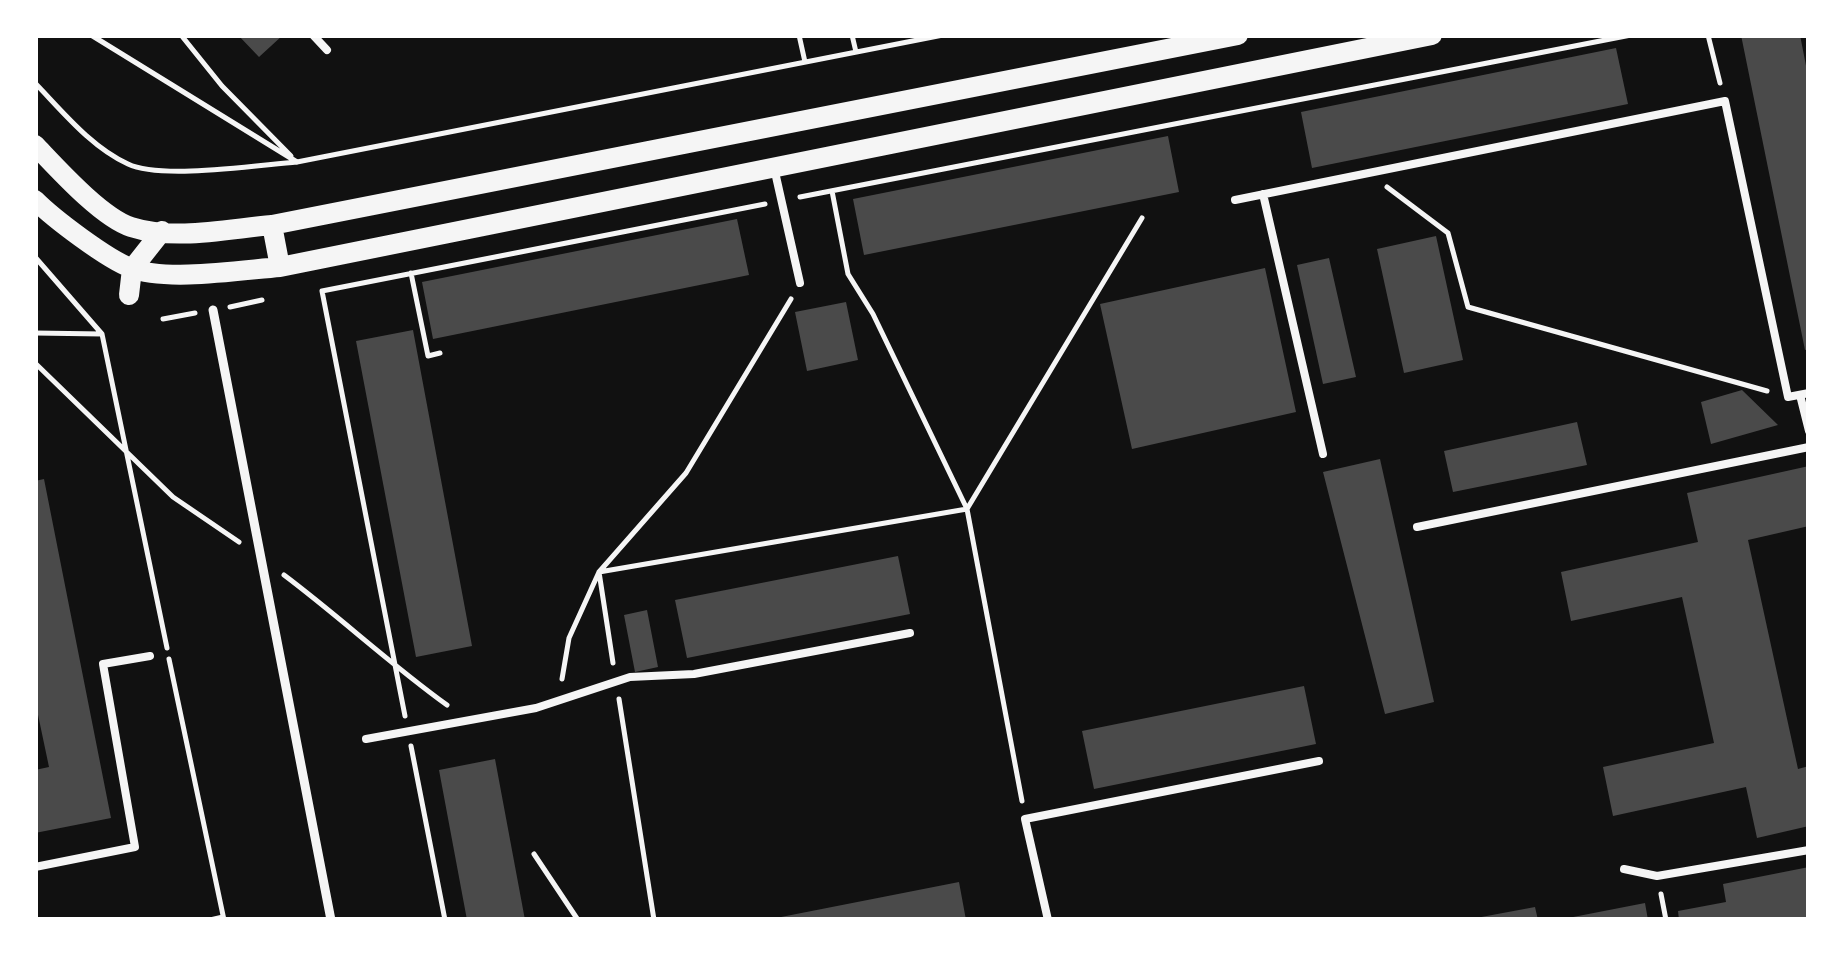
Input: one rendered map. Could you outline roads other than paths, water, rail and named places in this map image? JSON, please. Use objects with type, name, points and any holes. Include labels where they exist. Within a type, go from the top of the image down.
[{"type":"main road","points":[[35,146],[81,192],[129,226],[184,234],[272,225],[1238,35]]},
{"type":"main road","points":[[35,200],[54,219],[132,269],[192,275],[280,266],[1432,35]]},
{"type":"main road","points":[[272,225],[280,266]]},
{"type":"main road","points":[[128,295],[132,269],[162,231]]},
{"type":"street","points":[[212,310],[331,920]]},
{"type":"lane","points":[[313,35],[327,50]]},
{"type":"lane","points":[[1235,200],[1725,101],[1788,397],[1804,394],[1809,431]]},
{"type":"lane","points":[[774,168],[800,283]]},
{"type":"lane","points":[[1263,194],[1323,454]]},
{"type":"lane","points":[[1418,527],[1809,447]]},
{"type":"lane","points":[[366,739],[536,708],[630,676],[694,674],[910,633]]},
{"type":"lane","points":[[35,867],[134,847],[103,664],[150,656]]},
{"type":"lane","points":[[1048,920],[1025,819],[1319,761]]},
{"type":"lane","points":[[1624,869],[1657,876],[1809,850]]}]
